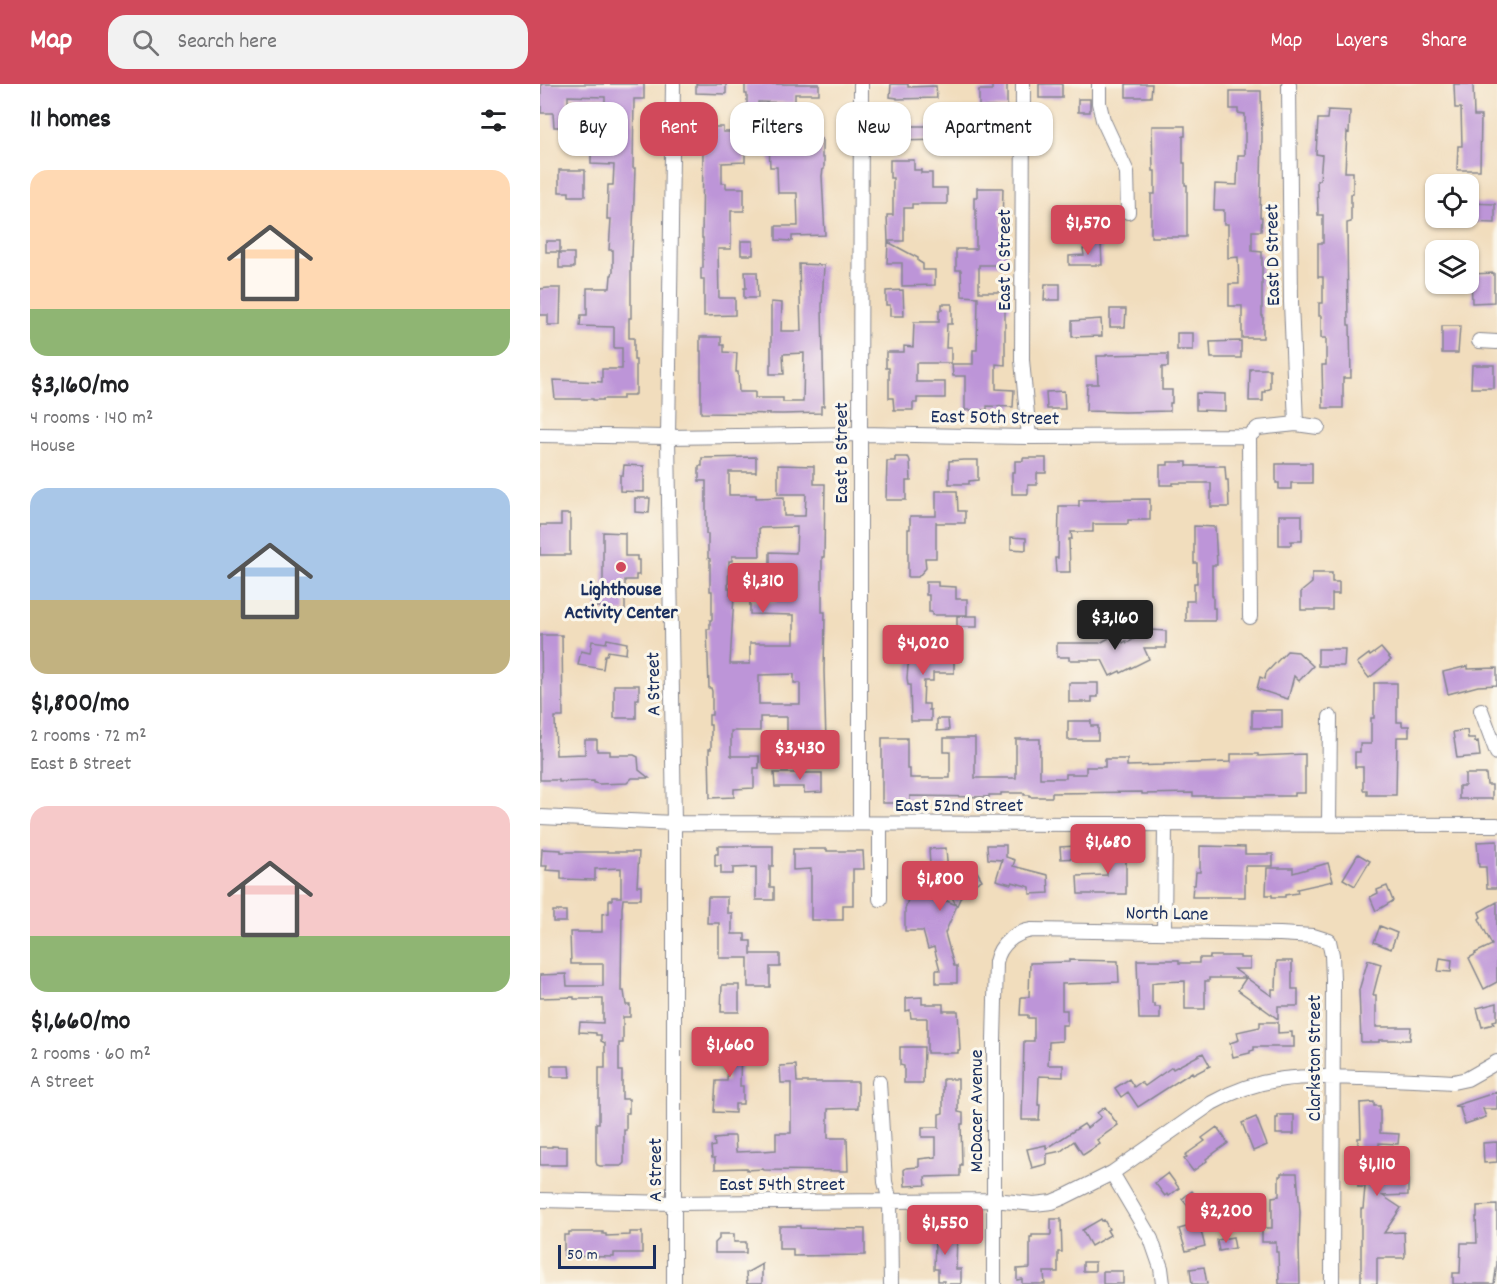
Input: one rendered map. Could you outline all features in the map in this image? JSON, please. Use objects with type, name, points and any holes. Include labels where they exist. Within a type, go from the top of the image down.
[{"type":"street","name":"A Street","points":[[673,84],[668,437],[674,823],[674,1284]]},
{"type":"street","name":"East B Street","points":[[860,823],[861,84]]},
{"type":"street","name":"East C Street","points":[[1023,84],[1022,360],[1029,436]]},
{"type":"street","points":[[1099,84],[1102,120],[1127,172],[1128,212]]},
{"type":"street","name":"East D Street","points":[[1289,84],[1291,302],[1296,424]]},
{"type":"street","points":[[1479,341],[1497,342]]},
{"type":"street","name":"East 50th Street","points":[[540,435],[668,437],[860,434],[1249,436],[1258,428],[1296,424],[1318,427]]},
{"type":"street","points":[[1249,436],[1250,617]]},
{"type":"street","points":[[1481,710],[1497,753]]},
{"type":"street","points":[[1329,824],[1330,717]]},
{"type":"street","name":"East 52nd Street","points":[[540,817],[674,823],[1497,825]]},
{"type":"street","points":[[880,824],[880,899]]},
{"type":"street","points":[[1164,932],[1165,824]]},
{"type":"street","name":"North Lane","points":[[1007,941],[1016,935],[1032,930],[1305,935],[1329,941]]},
{"type":"street","name":"McDacer Avenue","points":[[994,1284],[996,962],[1000,950],[1007,941]]},
{"type":"street","name":"Clarkston Street","points":[[1329,941],[1333,979],[1332,1284]]},
{"type":"street","name":"East 54th Street","points":[[540,1200],[674,1203],[994,1200],[1044,1204],[1080,1190],[1112,1173],[1190,1118],[1228,1094],[1245,1088],[1275,1079],[1304,1077],[1453,1082],[1467,1078],[1497,1062]]},
{"type":"street","points":[[879,1082],[885,1182],[890,1202],[891,1284]]},
{"type":"street","points":[[1112,1173],[1151,1239],[1161,1268],[1163,1284]]},
{"type":"building","points":[[541,84],[644,84],[644,99],[634,99],[633,168],[635,168],[629,338],[634,338],[636,394],[623,395],[623,399],[555,399],[553,380],[602,382],[602,369],[622,369],[622,348],[614,348],[614,327],[580,326],[581,315],[587,315],[587,288],[610,288],[613,271],[613,250],[609,250],[611,219],[607,219],[608,185],[613,185],[614,165],[591,164],[591,156],[628,156],[628,102],[605,102],[605,97],[568,96],[568,102],[558,102],[558,127],[554,127],[553,113],[541,113]]},
{"type":"building","points":[[696,84],[726,84],[726,94],[696,93]]},
{"type":"building","points":[[745,84],[819,84],[819,94],[795,94],[795,102],[747,102],[747,94],[745,94]]},
{"type":"building","points":[[891,84],[908,84],[908,87],[936,86],[937,98],[897,99],[890,97]]},
{"type":"building","points":[[992,84],[1007,84],[1007,102],[979,102],[979,90],[992,90]]},
{"type":"building","points":[[1039,84],[1062,84],[1062,98],[1039,98]]},
{"type":"building","points":[[1126,84],[1152,84],[1151,97],[1126,97]]},
{"type":"building","points":[[1454,84],[1473,84],[1474,116],[1481,116],[1480,170],[1457,170],[1458,146],[1462,146],[1461,108],[1455,108]]},
{"type":"building","points":[[1230,91],[1261,91],[1260,217],[1262,217],[1261,231],[1252,231],[1252,251],[1262,252],[1263,338],[1242,338],[1242,306],[1229,306],[1229,284],[1239,284],[1238,257],[1228,258],[1228,224],[1224,224],[1224,210],[1214,210],[1215,184],[1237,185],[1238,155],[1245,155],[1245,114],[1238,113],[1238,109],[1230,109]]},
{"type":"building","points":[[1078,99],[1090,99],[1090,112],[1078,112]]},
{"type":"building","points":[[1328,110],[1350,111],[1345,172],[1353,172],[1351,222],[1347,223],[1351,378],[1343,378],[1343,408],[1323,408],[1322,365],[1326,365],[1326,338],[1321,338],[1321,316],[1319,316],[1319,303],[1323,303],[1323,277],[1318,277],[1318,243],[1323,243],[1323,215],[1318,215],[1317,180],[1320,180],[1322,155],[1316,154],[1318,119],[1327,119]]},
{"type":"building","points":[[911,117],[912,126],[923,126],[923,140],[911,141]]},
{"type":"building","points":[[1152,126],[1185,126],[1183,163],[1185,163],[1185,185],[1187,185],[1187,237],[1151,237],[1151,194],[1155,194]]},
{"type":"building","points":[[718,127],[723,127],[723,132],[730,132],[730,156],[745,156],[745,162],[722,163],[722,183],[726,183],[726,188],[744,188],[744,211],[731,211],[731,249],[718,249],[719,298],[735,298],[735,315],[704,316],[704,279],[701,279],[701,268],[703,268],[703,156],[718,156]]},
{"type":"building","points":[[770,156],[822,156],[824,158],[822,176],[825,235],[792,236],[792,241],[776,240],[776,226],[798,226],[797,193],[778,193],[777,167],[770,167]]},
{"type":"building","points":[[890,160],[914,160],[914,170],[921,170],[921,173],[932,173],[932,188],[947,188],[947,204],[912,204],[912,208],[904,208],[904,241],[888,241],[887,215],[893,215],[893,178],[890,178]]},
{"type":"building","points":[[559,170],[585,170],[585,196],[569,196],[569,192],[559,192]]},
{"type":"building","points":[[977,188],[1003,188],[1002,226],[1003,235],[1005,235],[1005,249],[1007,249],[1006,265],[979,265],[979,292],[1007,292],[1007,300],[1010,300],[1010,310],[1005,310],[1005,365],[996,364],[996,389],[1014,390],[1013,407],[987,406],[987,410],[965,410],[965,376],[953,376],[952,364],[973,364],[973,350],[977,350],[978,297],[962,296],[961,270],[956,270],[956,249],[976,249],[974,197],[977,197]]},
{"type":"building","points":[[1479,203],[1495,204],[1495,223],[1479,222]]},
{"type":"building","points":[[1097,216],[1108,217],[1106,238],[1095,238]]},
{"type":"building","points":[[546,241],[560,241],[560,252],[546,252]]},
{"type":"building","points":[[741,241],[753,241],[753,255],[741,255]]},
{"type":"building","points":[[888,242],[918,258],[918,261],[923,264],[923,270],[935,270],[935,285],[902,286],[902,263],[887,263]]},
{"type":"building","points":[[1101,243],[1102,265],[1069,265],[1069,256],[1084,255],[1085,244]]},
{"type":"building","points":[[559,253],[574,253],[574,268],[559,268]]},
{"type":"building","points":[[799,264],[824,265],[822,306],[824,406],[821,406],[821,413],[701,413],[700,337],[721,337],[724,352],[737,353],[736,372],[738,372],[739,392],[755,392],[755,398],[783,398],[783,402],[803,402],[804,353],[783,354],[784,374],[770,374],[771,302],[782,303],[781,331],[801,331]]},
{"type":"building","points":[[745,272],[757,272],[758,298],[744,298]]},
{"type":"building","points":[[1494,273],[1494,302],[1472,303],[1472,294],[1479,294],[1479,274]]},
{"type":"building","points":[[1045,284],[1060,284],[1060,300],[1044,300]]},
{"type":"building","points":[[561,288],[560,325],[548,325],[548,315],[540,315],[540,289]]},
{"type":"building","points":[[903,290],[904,316],[890,316],[890,305],[886,305],[886,291]]},
{"type":"building","points":[[942,304],[952,304],[952,324],[947,324],[946,348],[951,348],[951,363],[916,363],[916,382],[945,382],[945,398],[917,398],[917,403],[913,403],[913,410],[894,410],[893,398],[889,398],[889,368],[886,368],[886,352],[904,352],[904,346],[913,347],[914,322],[939,322],[939,310],[942,310]]},
{"type":"building","points":[[1110,309],[1126,309],[1125,327],[1110,327]]},
{"type":"building","points":[[1101,319],[1102,336],[1072,337],[1072,321]]},
{"type":"building","points":[[1442,326],[1460,326],[1458,353],[1442,353]]},
{"type":"building","points":[[1177,333],[1193,333],[1193,350],[1177,350]]},
{"type":"building","points":[[1241,341],[1241,358],[1211,358],[1210,342]]},
{"type":"building","points":[[1168,354],[1168,367],[1162,367],[1162,390],[1172,390],[1170,411],[1086,411],[1087,384],[1098,384],[1097,356]]},
{"type":"building","points":[[1472,365],[1494,365],[1494,388],[1471,388]]},
{"type":"building","points":[[1250,369],[1270,369],[1270,389],[1263,392],[1263,401],[1249,401]]},
{"type":"building","points":[[1064,391],[1065,409],[1047,409],[1046,392]]},
{"type":"building","points":[[1196,393],[1225,394],[1225,411],[1196,410]]},
{"type":"building","points":[[756,457],[756,472],[729,472],[729,495],[756,495],[756,498],[784,497],[784,516],[805,516],[806,494],[778,494],[778,465],[814,466],[814,484],[825,484],[822,612],[825,612],[826,742],[796,743],[796,734],[787,734],[787,717],[760,717],[760,731],[731,731],[731,756],[759,756],[759,768],[754,768],[754,788],[734,789],[734,797],[710,798],[711,725],[709,725],[709,715],[712,715],[712,691],[709,688],[707,629],[710,629],[710,620],[712,620],[712,591],[710,591],[708,534],[706,534],[706,481],[699,481],[699,466],[702,466],[702,458]],"holes":[[[797,527],[796,553],[770,552],[770,570],[775,571],[776,602],[750,601],[750,614],[794,615],[794,643],[750,643],[750,664],[730,664],[734,595],[730,595],[730,588],[728,588],[729,561],[732,561],[732,556],[760,556],[759,528]],[[794,674],[794,683],[800,683],[800,704],[759,704],[759,675]]]},
{"type":"building","points":[[895,457],[907,457],[910,461],[911,481],[906,481],[906,500],[886,500],[887,461],[895,461]]},
{"type":"building","points":[[1023,458],[1046,458],[1046,473],[1037,473],[1037,485],[1028,485],[1028,494],[1012,494],[1012,472],[1015,472],[1015,461],[1023,461]]},
{"type":"building","points":[[978,460],[978,480],[969,481],[969,484],[949,484],[949,461]]},
{"type":"building","points":[[1168,462],[1187,462],[1187,466],[1225,466],[1229,507],[1211,507],[1211,483],[1160,485],[1160,465],[1168,465]]},
{"type":"building","points":[[1312,463],[1312,483],[1291,483],[1291,489],[1279,489],[1279,483],[1276,483],[1276,464]]},
{"type":"building","points":[[624,465],[644,466],[644,492],[620,491],[620,475],[623,475]]},
{"type":"building","points":[[936,491],[957,491],[958,511],[965,511],[965,523],[936,523],[936,558],[925,558],[926,568],[918,577],[908,577],[910,516],[936,516]]},
{"type":"building","points":[[635,498],[650,498],[649,513],[635,512]]},
{"type":"building","points":[[1150,499],[1150,520],[1128,520],[1128,524],[1093,524],[1093,532],[1071,532],[1072,539],[1069,539],[1070,572],[1056,572],[1059,506],[1079,506],[1079,500]]},
{"type":"building","points":[[561,514],[570,514],[570,555],[540,555],[540,525],[561,525]]},
{"type":"building","points":[[1279,515],[1302,515],[1302,541],[1291,541],[1291,545],[1279,545]]},
{"type":"building","points":[[1194,526],[1215,527],[1217,565],[1212,565],[1212,596],[1215,621],[1186,621],[1186,601],[1194,601],[1194,583],[1197,583],[1197,563],[1194,563]]},
{"type":"building","name":"Lighthouse Activity Center","points":[[603,532],[625,533],[625,556],[637,556],[639,560],[639,575],[636,575],[636,580],[625,580],[625,612],[604,612],[604,607],[596,607],[596,594],[603,594]]},
{"type":"building","points":[[1011,537],[1026,538],[1026,550],[1011,549]]},
{"type":"building","points":[[1312,573],[1332,573],[1332,582],[1339,582],[1339,594],[1332,594],[1332,610],[1301,610],[1301,592],[1312,583]]},
{"type":"building","points":[[926,582],[938,582],[938,586],[956,587],[956,599],[967,599],[967,615],[932,615],[932,612],[929,612]]},
{"type":"building","points":[[957,616],[977,616],[977,627],[957,627]]},
{"type":"building","points":[[1150,630],[1166,631],[1166,648],[1144,648],[1149,659],[1121,673],[1120,671],[1110,676],[1102,660],[1069,660],[1069,657],[1057,657],[1057,643],[1100,643],[1118,633],[1123,643],[1126,641],[1127,643]]},
{"type":"building","points":[[541,635],[562,635],[563,717],[555,717],[556,755],[585,754],[585,740],[597,740],[597,751],[610,751],[610,755],[638,757],[639,770],[649,778],[632,778],[627,783],[599,784],[594,781],[540,780]]},
{"type":"building","points":[[910,636],[928,636],[928,659],[954,659],[954,673],[933,673],[933,681],[924,681],[923,704],[929,704],[931,721],[911,721],[910,685],[908,685],[907,678],[910,663]]},
{"type":"building","points":[[607,639],[627,643],[626,654],[608,651],[605,655],[603,669],[578,665],[581,651],[590,653],[592,641],[606,643]]},
{"type":"building","points":[[1381,648],[1391,660],[1369,678],[1357,663]]},
{"type":"building","points":[[1318,649],[1345,649],[1344,666],[1318,666]]},
{"type":"building","points":[[1287,651],[1298,652],[1313,666],[1299,681],[1294,676],[1288,699],[1257,689],[1260,677],[1265,679],[1266,673]]},
{"type":"building","points":[[1468,666],[1468,669],[1497,668],[1497,685],[1478,686],[1448,694],[1443,672]]},
{"type":"building","points":[[1069,683],[1098,683],[1098,697],[1092,697],[1092,702],[1069,702]]},
{"type":"building","points":[[1374,683],[1397,683],[1397,722],[1402,722],[1402,726],[1409,726],[1409,737],[1397,737],[1396,795],[1367,795],[1367,790],[1363,790],[1363,767],[1355,767],[1355,752],[1360,752],[1360,744],[1371,744]]},
{"type":"building","points":[[614,685],[639,685],[636,718],[614,718]]},
{"type":"building","points":[[1252,710],[1282,710],[1282,728],[1252,728]]},
{"type":"building","points":[[937,719],[948,719],[949,730],[937,731]]},
{"type":"building","points":[[1068,721],[1091,721],[1091,726],[1098,726],[1098,740],[1068,740]]},
{"type":"building","points":[[1467,730],[1468,738],[1475,738],[1475,742],[1478,741],[1480,756],[1457,758],[1453,732]]},
{"type":"building","points":[[882,738],[907,738],[907,769],[910,769],[910,778],[950,778],[950,752],[944,752],[944,738],[975,738],[975,778],[1016,778],[1016,739],[1040,739],[1040,778],[1066,778],[1066,774],[1086,774],[1086,767],[1105,767],[1105,759],[1127,759],[1127,766],[1231,762],[1231,754],[1258,754],[1258,756],[1305,754],[1305,793],[1295,793],[1295,796],[1193,796],[1193,793],[1052,793],[1052,797],[1030,797],[1024,793],[1001,793],[1001,795],[989,795],[989,797],[910,796],[910,803],[882,803]]},
{"type":"building","points":[[774,773],[822,773],[822,792],[804,793],[804,787],[775,787]]},
{"type":"building","points":[[1465,774],[1486,774],[1487,785],[1492,785],[1492,799],[1459,799],[1459,786],[1465,786]]},
{"type":"building","points":[[1497,841],[1497,888],[1487,888],[1486,867],[1479,867],[1477,842]]},
{"type":"building","points":[[987,845],[1006,845],[1006,857],[1015,860],[1013,866],[1048,875],[1049,893],[1030,894],[1030,887],[996,880],[1002,860],[988,859]]},
{"type":"building","points":[[718,846],[773,846],[770,887],[774,887],[774,900],[756,900],[756,867],[733,868],[733,874],[721,874],[721,866],[715,866]]},
{"type":"building","points":[[1076,846],[1076,858],[1061,859],[1060,847]]},
{"type":"building","points":[[1108,846],[1129,846],[1129,859],[1126,859],[1126,894],[1078,894],[1077,876],[1107,875]]},
{"type":"building","points":[[1200,846],[1245,847],[1245,854],[1273,854],[1273,866],[1245,866],[1245,897],[1192,897],[1196,872],[1200,872]]},
{"type":"building","points":[[946,848],[948,875],[972,863],[982,880],[962,894],[945,933],[954,966],[957,966],[957,983],[936,983],[936,970],[940,970],[934,947],[928,949],[923,931],[905,931],[905,909],[911,890],[934,898],[935,896],[956,905],[937,868],[930,865],[929,849]]},
{"type":"building","points":[[542,849],[561,850],[561,852],[639,852],[637,886],[641,886],[641,899],[623,899],[622,908],[621,991],[624,991],[626,1005],[630,1005],[630,1017],[623,1017],[623,1043],[619,1043],[622,1099],[629,1099],[629,1113],[626,1113],[626,1130],[624,1130],[624,1163],[621,1166],[600,1166],[596,1162],[599,1068],[605,1068],[605,1043],[601,1041],[601,1035],[579,1032],[580,1022],[603,1023],[603,999],[540,998],[540,975],[566,974],[567,986],[603,986],[603,964],[571,964],[570,932],[602,932],[602,914],[609,913],[609,900],[612,900],[612,897],[621,897],[621,868],[595,869],[595,880],[561,879],[561,871],[546,870],[547,866],[541,866]]},
{"type":"building","points":[[793,849],[863,851],[864,869],[853,869],[853,905],[843,905],[843,920],[811,920],[811,869],[793,870]]},
{"type":"building","points":[[1358,854],[1370,861],[1355,886],[1343,879]]},
{"type":"building","points":[[1328,863],[1333,881],[1297,889],[1298,893],[1285,895],[1285,897],[1266,895],[1267,868],[1293,868],[1293,873]]},
{"type":"building","points":[[1387,886],[1393,901],[1376,911],[1370,897],[1378,893],[1377,890]]},
{"type":"building","points":[[708,897],[727,897],[727,913],[732,913],[732,934],[745,934],[745,941],[751,941],[751,954],[780,954],[780,967],[770,967],[770,987],[748,987],[748,958],[719,958],[719,923],[707,923]]},
{"type":"building","points":[[1497,902],[1497,982],[1484,989],[1469,958],[1492,945],[1479,919],[1481,917],[1479,912]]},
{"type":"building","points":[[553,911],[566,911],[566,922],[553,922]]},
{"type":"building","points":[[1380,926],[1397,933],[1391,949],[1374,942]]},
{"type":"building","points":[[1210,956],[1250,958],[1250,969],[1234,969],[1272,996],[1272,989],[1276,989],[1277,961],[1292,961],[1292,989],[1298,989],[1298,1006],[1278,1006],[1278,1019],[1238,990],[1246,978],[1209,978],[1209,981],[1205,981],[1205,1009],[1185,1009],[1185,981],[1157,982],[1152,983],[1152,1004],[1160,1007],[1160,1019],[1139,1019],[1137,960],[1179,960],[1179,963],[1199,963],[1199,958],[1210,958]]},
{"type":"building","points":[[1440,958],[1452,960],[1451,972],[1438,971]]},
{"type":"building","points":[[1069,960],[1118,961],[1119,982],[1062,984],[1062,1010],[1067,1010],[1067,1025],[1062,1025],[1062,1041],[1049,1042],[1048,1065],[1063,1065],[1063,1077],[1039,1076],[1039,1120],[1022,1120],[1024,1041],[1034,1041],[1034,1018],[1020,1015],[1021,997],[1029,997],[1030,963],[1069,962]]},
{"type":"building","points":[[1368,960],[1381,964],[1373,995],[1376,995],[1376,1027],[1411,1027],[1410,1040],[1361,1042],[1359,990]]},
{"type":"building","points":[[722,985],[739,985],[739,1012],[721,1012]]},
{"type":"building","points":[[922,997],[922,1004],[943,1004],[943,1011],[958,1011],[960,1050],[958,1053],[927,1053],[927,1018],[911,1018],[910,1010],[906,1011],[906,998]]},
{"type":"building","points":[[1497,1003],[1497,1020],[1493,1021],[1494,1024],[1482,1027],[1477,1008]]},
{"type":"building","points":[[1260,1022],[1278,1022],[1278,1033],[1292,1032],[1294,1047],[1254,1047],[1250,1053],[1233,1057],[1230,1043],[1239,1040],[1237,1032],[1260,1027]]},
{"type":"building","points":[[724,1037],[741,1038],[740,1086],[743,1086],[743,1104],[735,1104],[735,1113],[714,1112],[716,1081],[727,1081],[728,1060],[719,1060],[720,1047],[724,1047]]},
{"type":"building","points":[[900,1047],[924,1047],[923,1083],[904,1083],[904,1066],[900,1065]]},
{"type":"building","points":[[1203,1053],[1210,1066],[1193,1075],[1192,1072],[1138,1107],[1128,1092],[1121,1097],[1115,1088],[1129,1079],[1134,1087],[1141,1082],[1145,1086],[1172,1067],[1173,1069]]},
{"type":"building","points":[[796,1065],[797,1082],[858,1082],[858,1108],[828,1109],[828,1138],[847,1138],[848,1171],[715,1169],[715,1158],[712,1158],[711,1147],[715,1146],[714,1139],[735,1136],[736,1152],[776,1150],[776,1133],[791,1133],[791,1083],[781,1083],[780,1066]]},
{"type":"building","points":[[551,1066],[569,1066],[570,1077],[551,1077]]},
{"type":"building","points":[[943,1079],[958,1079],[958,1112],[963,1113],[960,1176],[925,1177],[926,1185],[905,1186],[904,1170],[906,1168],[919,1167],[919,1159],[936,1157],[936,1137],[922,1137],[922,1127],[939,1127],[939,1114],[943,1113]]},
{"type":"building","points":[[1497,1092],[1497,1109],[1483,1109],[1486,1117],[1465,1124],[1460,1108],[1463,1107],[1454,1106]]},
{"type":"building","points":[[1374,1102],[1374,1106],[1380,1106],[1380,1133],[1399,1134],[1398,1144],[1379,1143],[1379,1172],[1389,1172],[1389,1181],[1408,1180],[1408,1195],[1383,1196],[1401,1208],[1384,1233],[1404,1232],[1405,1256],[1404,1258],[1377,1258],[1377,1284],[1361,1284],[1361,1209],[1363,1209],[1365,1187],[1358,1187],[1358,1138],[1361,1138],[1360,1103]]},
{"type":"building","points":[[1105,1107],[1118,1125],[1097,1140],[1100,1144],[1083,1155],[1074,1141],[1061,1151],[1047,1154],[1047,1164],[1032,1168],[1027,1149],[1046,1145],[1046,1149],[1084,1124],[1087,1128],[1101,1117],[1097,1113]]},
{"type":"building","points":[[1278,1115],[1294,1115],[1294,1134],[1276,1134]]},
{"type":"building","points":[[1256,1117],[1267,1145],[1253,1151],[1242,1123]]},
{"type":"building","points":[[1217,1127],[1228,1143],[1193,1171],[1184,1159],[1187,1157],[1185,1155],[1205,1141],[1202,1138]]},
{"type":"building","points":[[1497,1142],[1497,1162],[1484,1163],[1483,1143]]},
{"type":"building","points":[[540,1147],[567,1147],[567,1165],[540,1165]]},
{"type":"building","points":[[1168,1173],[1179,1188],[1169,1196],[1167,1194],[1165,1196],[1155,1183]]},
{"type":"building","points":[[1281,1173],[1297,1173],[1300,1212],[1300,1284],[1279,1284],[1276,1242],[1262,1242],[1262,1228],[1272,1228],[1272,1197],[1279,1196]]},
{"type":"building","points":[[1192,1191],[1202,1204],[1192,1211],[1182,1199]]},
{"type":"building","points":[[1497,1205],[1497,1264],[1494,1284],[1453,1284],[1453,1273],[1460,1273],[1461,1243],[1477,1243],[1477,1206]]},
{"type":"building","points":[[1051,1219],[1061,1219],[1062,1252],[1058,1252],[1058,1272],[1044,1272],[1045,1284],[1022,1284],[1022,1279],[1017,1280],[1017,1269],[1030,1268],[1030,1237],[1032,1235],[1051,1235]]},
{"type":"building","points":[[1101,1219],[1104,1220],[1110,1235],[1091,1246],[1082,1230]]},
{"type":"building","points":[[1194,1225],[1196,1229],[1200,1228],[1205,1246],[1186,1251],[1179,1229]]},
{"type":"building","points":[[779,1226],[865,1229],[865,1255],[793,1256],[793,1249],[779,1249]]},
{"type":"building","points":[[924,1227],[940,1228],[939,1234],[957,1234],[956,1269],[961,1269],[961,1284],[944,1284],[944,1281],[938,1281],[938,1269],[934,1269],[935,1240],[924,1238]]},
{"type":"building","points":[[569,1232],[603,1232],[606,1236],[642,1232],[642,1253],[614,1253],[614,1257],[564,1256],[564,1235],[569,1235]]},
{"type":"building","points":[[719,1234],[734,1234],[734,1242],[746,1242],[746,1253],[715,1253],[715,1243],[719,1239]]},
{"type":"building","points":[[1233,1237],[1235,1248],[1219,1251],[1217,1240]]},
{"type":"building","points":[[1083,1262],[1095,1262],[1095,1271],[1083,1271]]},
{"type":"building","points":[[762,1264],[762,1284],[747,1284],[746,1273]]},
{"type":"building","points":[[1204,1267],[1207,1284],[1192,1284],[1190,1269]]},
{"type":"building","points":[[1103,1271],[1123,1271],[1123,1284],[1103,1284]]},
{"type":"place","name":"Lighthouse Activity Center","points":[[621,567]]}]
